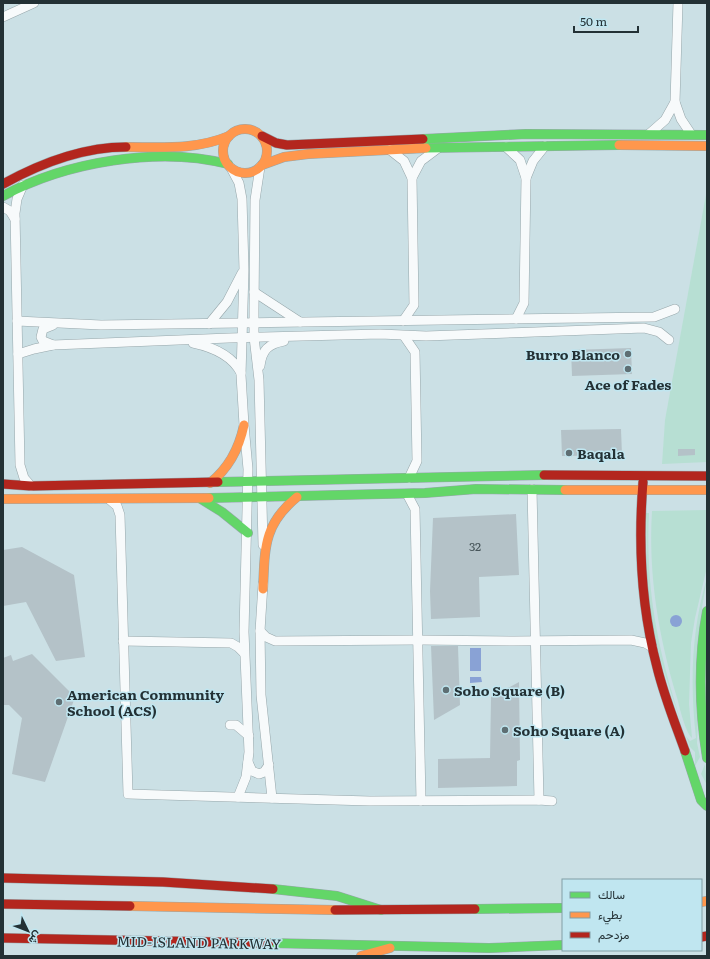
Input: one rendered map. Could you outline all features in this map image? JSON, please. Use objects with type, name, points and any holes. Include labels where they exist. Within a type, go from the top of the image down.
[{"type":"main road","points":[[3,184],[37,166],[82,152],[122,147],[200,146],[215,142],[243,129],[253,130],[276,143],[287,144],[526,134],[707,135]]},
{"type":"main road","points":[[229,136],[223,150],[230,166]]},
{"type":"main road","points":[[261,166],[267,151],[262,136]]},
{"type":"main road","points":[[3,196],[23,185],[58,171],[106,161],[191,158],[209,160],[230,166],[246,173],[286,157],[389,149],[545,146],[707,146]]},
{"type":"main road","points":[[210,483],[220,474],[233,458],[240,442],[244,425]]},
{"type":"main road","points":[[6,484],[31,486],[607,474],[644,476],[707,476]]},
{"type":"main road","points":[[532,489],[534,484],[540,481],[593,480],[607,474]]},
{"type":"main road","points":[[476,489],[492,485],[522,483],[532,475]]},
{"type":"main road","points":[[644,476],[640,509],[641,556],[643,589],[648,627],[652,647],[701,800],[707,806]]},
{"type":"main road","points":[[3,499],[110,500],[297,497],[407,494],[476,489],[642,491],[707,490]]},
{"type":"main road","points":[[263,589],[268,534],[271,525],[282,509],[297,497]]},
{"type":"main road","points":[[200,498],[222,512],[248,533]]},
{"type":"main road","points":[[707,611],[702,646],[700,691],[703,733],[707,758]]},
{"type":"main road","points":[[3,878],[146,881],[278,890],[351,899],[383,912]]},
{"type":"main road","points":[[3,904],[383,912],[562,908]]},
{"type":"main road","name":"MID-ISLAND PARKWAY","points":[[3,938],[489,948],[562,945]]},
{"type":"main road","points":[[361,956],[395,946]]},
{"type":"street","points":[[3,17],[34,3]]},
{"type":"street","points":[[649,134],[665,120],[674,102],[678,3]]},
{"type":"street","points":[[674,102],[681,119],[691,134]]},
{"type":"street","points":[[526,178],[533,161],[545,146]]},
{"type":"street","points":[[506,147],[520,160],[526,178],[524,303],[516,319]]},
{"type":"street","points":[[412,178],[422,161],[436,148]]},
{"type":"street","points":[[389,149],[404,161],[412,178],[414,305],[403,321]]},
{"type":"street","points":[[230,166],[241,191],[244,270],[241,375],[248,481],[248,533],[244,653],[249,736],[248,762],[243,788],[238,797]]},
{"type":"street","points":[[261,166],[255,200],[254,292],[254,337],[259,380],[262,482],[263,589],[259,653],[262,718],[272,798]]},
{"type":"street","points":[[23,185],[17,199],[15,221],[20,466],[24,478],[31,486]]},
{"type":"street","points":[[3,207],[10,211],[15,221]]},
{"type":"street","points":[[209,324],[227,302],[244,270]]},
{"type":"street","points":[[254,292],[300,322]]},
{"type":"street","points":[[524,303],[538,318]]},
{"type":"street","points":[[414,305],[427,320]]},
{"type":"street","points":[[17,321],[56,324],[243,324],[654,316],[675,309]]},
{"type":"street","points":[[53,345],[43,341],[41,333],[47,327],[56,324]]},
{"type":"street","points":[[18,354],[34,348],[53,345],[254,337],[380,334],[426,336],[644,328],[659,332],[669,340]]},
{"type":"street","points":[[259,380],[261,358],[266,348],[275,342],[309,336]]},
{"type":"street","points":[[404,336],[415,352],[417,461],[421,470],[428,478]]},
{"type":"street","points":[[415,352],[426,336]]},
{"type":"street","points":[[177,340],[216,350],[235,364],[241,375]]},
{"type":"street","points":[[409,478],[417,461]]},
{"type":"street","points":[[6,484],[16,476],[20,466]]},
{"type":"street","points":[[532,489],[534,641],[539,800]]},
{"type":"street","points":[[415,509],[425,493]]},
{"type":"street","points":[[407,494],[415,509],[421,801]]},
{"type":"street","points":[[120,514],[124,505],[131,499]]},
{"type":"street","points":[[110,500],[117,506],[120,514],[128,794],[421,801],[539,800],[552,802]]},
{"type":"street","points":[[631,640],[639,637],[648,627]]},
{"type":"street","points":[[260,631],[266,637],[275,641],[631,640],[645,643],[652,647]]},
{"type":"street","points":[[231,643],[244,632]]},
{"type":"street","points":[[123,641],[231,643],[244,653]]},
{"type":"street","points":[[259,653],[266,646],[275,641]]},
{"type":"street","points":[[247,714],[233,726],[249,736]]},
{"type":"street","points":[[248,762],[252,771],[256,774],[264,772],[269,765]]},
{"type":"green space","points":[[707,189],[707,462],[662,464],[665,420]]},
{"type":"green space","points":[[707,510],[707,567],[695,618],[691,643],[689,704],[692,738],[682,715],[671,678],[660,631],[653,583],[651,535],[652,511]]},
{"type":"green space","points":[[646,513],[649,513],[649,572],[656,627],[669,681],[685,732],[670,689],[658,650],[650,610],[647,571]]},
{"type":"green space","points":[[707,578],[702,608],[697,743],[700,757],[695,766],[695,752],[690,747],[686,736],[690,741],[696,738],[693,698],[693,658],[698,618]]},
{"type":"green space","points":[[705,764],[707,785],[701,774]]},
{"type":"water","points":[[674,615],[678,615],[682,621],[678,627],[674,627],[670,623],[670,619]]},
{"type":"water","points":[[470,648],[481,648],[481,671],[470,671]]},
{"type":"water","points":[[470,677],[481,677],[482,682],[470,683]]},
{"type":"building","points":[[631,348],[632,374],[572,376],[571,350]]},
{"type":"building","points":[[621,429],[622,455],[562,456],[561,430]]},
{"type":"building","points":[[678,449],[695,449],[695,455],[678,456]]},
{"type":"building","points":[[516,514],[519,575],[479,577],[480,617],[431,619],[430,591],[433,518]]},
{"type":"building","points":[[22,547],[74,575],[85,657],[56,661],[26,602],[3,606],[3,550]]},
{"type":"building","name":"Soho Square (B)","points":[[431,646],[458,646],[460,705],[434,720]]},
{"type":"building","points":[[32,654],[75,697],[45,782],[12,774],[22,718],[9,705],[3,705],[3,658],[11,655],[13,661]]},
{"type":"building","name":"Soho Square (A)","points":[[519,682],[520,760],[517,761],[517,786],[438,788],[438,759],[490,758],[491,697]]},
{"type":"traffic: fast","points":[[423,139],[526,134],[707,135]]},
{"type":"traffic: fast","points":[[426,148],[619,145]]},
{"type":"traffic: fast","points":[[3,196],[28,184],[55,174],[83,166],[113,160],[143,157],[172,157],[201,159],[228,164]]},
{"type":"traffic: fast","points":[[218,482],[544,475]]},
{"type":"traffic: fast","points":[[209,498],[425,493],[476,489],[565,490]]},
{"type":"traffic: fast","points":[[201,499],[222,512],[248,533]]},
{"type":"traffic: fast","points":[[707,611],[701,666],[702,721],[707,758]]},
{"type":"traffic: fast","points":[[685,751],[701,800],[707,806]]},
{"type":"traffic: fast","points":[[273,889],[337,896],[381,910]]},
{"type":"traffic: fast","points":[[475,909],[562,908]]},
{"type":"traffic: fast","points":[[269,943],[489,948],[562,945]]},
{"type":"traffic: slow","points":[[245,129],[257,133],[263,139],[267,151],[263,163],[257,169],[245,173],[233,169],[227,163],[223,151],[227,139],[233,133],[245,129]]},
{"type":"traffic: slow","points":[[126,147],[191,146],[204,144],[229,136]]},
{"type":"traffic: slow","points":[[619,145],[707,146]]},
{"type":"traffic: slow","points":[[262,165],[284,157],[308,154],[426,148]]},
{"type":"traffic: slow","points":[[210,483],[228,464],[236,450],[244,425]]},
{"type":"traffic: slow","points":[[565,490],[707,490]]},
{"type":"traffic: slow","points":[[263,589],[264,561],[268,538],[278,517],[297,497]]},
{"type":"traffic: slow","points":[[3,499],[209,498]]},
{"type":"traffic: slow","points":[[702,902],[707,901]]},
{"type":"traffic: slow","points":[[130,906],[335,910]]},
{"type":"traffic: slow","points":[[361,956],[390,948]]},
{"type":"traffic: jam","points":[[262,136],[276,143],[287,145],[423,139]]},
{"type":"traffic: jam","points":[[3,184],[32,169],[78,153],[126,147]]},
{"type":"traffic: jam","points":[[544,475],[707,476]]},
{"type":"traffic: jam","points":[[3,484],[31,486],[218,482]]},
{"type":"traffic: jam","points":[[643,482],[641,552],[647,621],[660,678],[685,751]]},
{"type":"traffic: jam","points":[[3,878],[163,882],[273,889]]},
{"type":"traffic: jam","points":[[3,904],[130,906]]},
{"type":"traffic: jam","points":[[335,910],[475,909]]},
{"type":"traffic: jam","points":[[702,937],[707,936]]},
{"type":"traffic: jam","points":[[3,938],[269,943]]},
{"type":"place","name":"Burro Blanco","points":[[628,354]]},
{"type":"place","name":"Ace of Fades","points":[[628,369]]},
{"type":"place","name":"Baqala","points":[[569,453]]},
{"type":"place","name":"Soho Square (B)","points":[[446,690]]},
{"type":"place","name":"American Community School (ACS)","points":[[59,702]]},
{"type":"place","name":"Soho Square (A)","points":[[505,730]]}]
